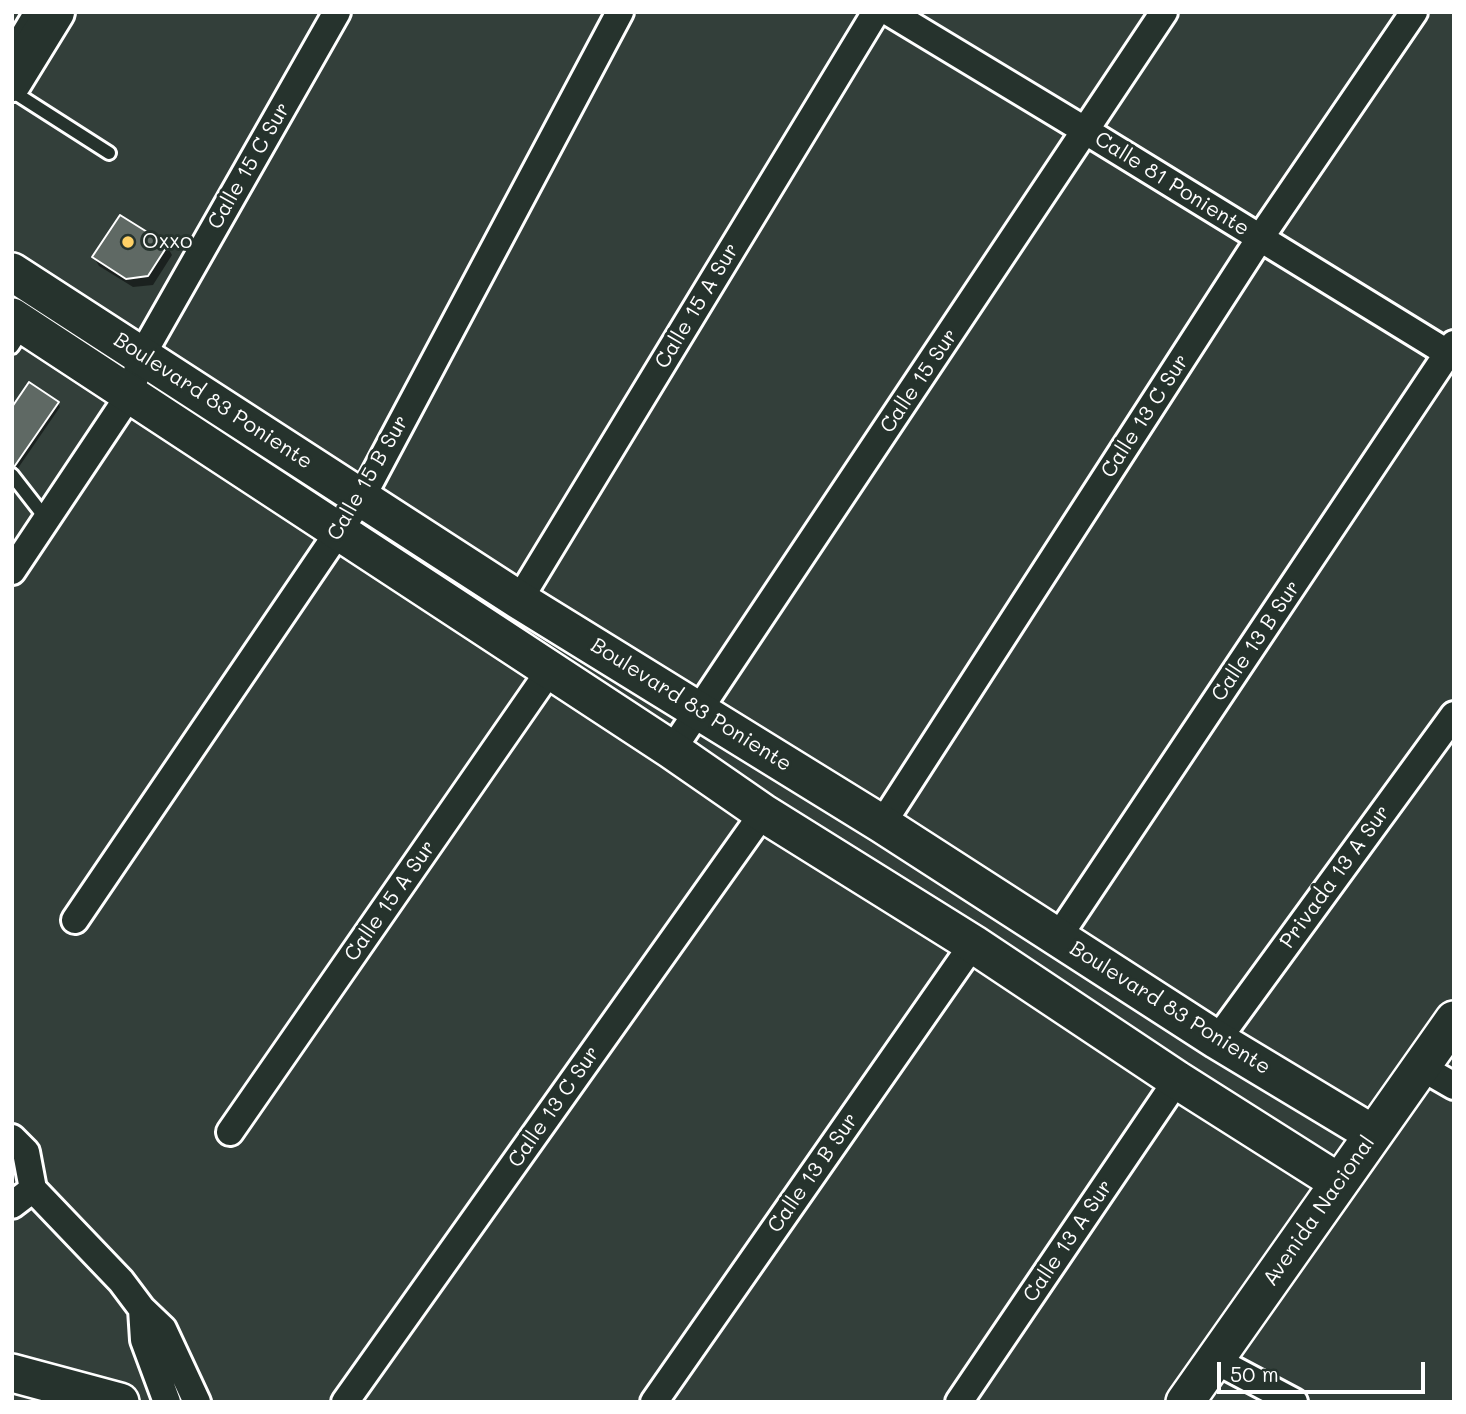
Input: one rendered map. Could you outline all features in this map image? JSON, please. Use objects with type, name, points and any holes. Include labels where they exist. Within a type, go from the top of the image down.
[{"type":"main road","points":[[12,82],[55,12]]},
{"type":"street","name":"Calle 15 C Sur","points":[[12,571],[130,394],[142,355],[337,12]]},
{"type":"street","name":"Calle 15 B Sur","points":[[75,920],[362,497],[620,12]]},
{"type":"street","name":"Calle 15 A Sur","points":[[519,600],[876,12]]},
{"type":"street","name":"Calle 81 Poniente","points":[[888,12],[1452,352]]},
{"type":"street","name":"Calle 15 Sur","points":[[672,750],[1164,12]]},
{"type":"street","name":"Calle 13 C Sur","points":[[882,824],[1260,238],[1414,12]]},
{"type":"street","name":"Boulevard 83 Poniente","points":[[12,272],[519,600],[882,824],[1217,1040],[1373,1134]]},
{"type":"street","name":"Boulevard 83 Poniente","points":[[17,330],[130,394],[672,750],[763,813],[973,944],[1177,1080],[1338,1182]]},
{"type":"street","name":"Calle 13 B Sur","points":[[1058,937],[1452,352]]},
{"type":"street","name":"Calle 15 A Sur","points":[[230,1132],[550,670]]},
{"type":"street","name":"Privada 13 A Sur","points":[[1217,1040],[1454,715]]},
{"type":"street","name":"Calle 13 C Sur","points":[[345,1402],[763,813]]},
{"type":"street","name":"Calle 13 B Sur","points":[[654,1402],[973,944]]},
{"type":"street","name":"Avenida Nacional","points":[[1185,1402],[1454,1020]]},
{"type":"street","points":[[1421,1067],[1454,1086]]},
{"type":"street","name":"Calle 13 A Sur","points":[[959,1402],[1177,1080]]},
{"type":"street","points":[[12,1138],[26,1152],[22,1197],[121,1281],[142,1309],[163,1329],[197,1402]]},
{"type":"street","points":[[142,1309],[144,1339],[167,1402]]},
{"type":"street","points":[[1215,1360],[1294,1402]]},
{"type":"street","points":[[12,1373],[120,1402]]},
{"type":"lane","points":[[12,42],[30,12]]},
{"type":"lane","points":[[12,91],[109,153]]},
{"type":"lane","points":[[12,475],[47,520]]},
{"type":"building","points":[[120,215],[168,245],[148,276],[126,279],[92,257]]},
{"type":"building","points":[[29,382],[59,402],[12,470],[12,407]]},
{"type":"place","name":"Oxxo","points":[[128,242]]}]
